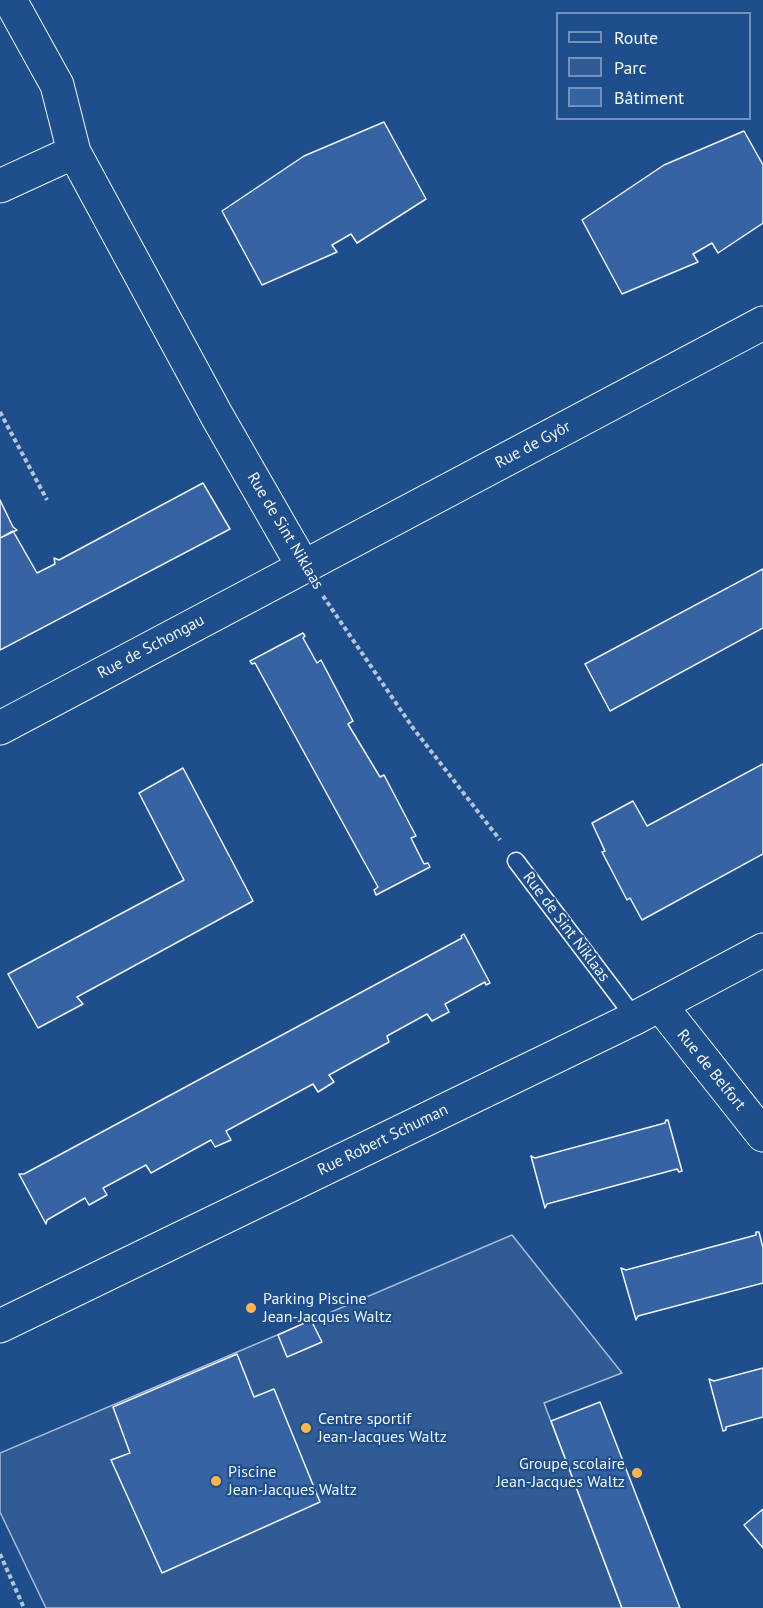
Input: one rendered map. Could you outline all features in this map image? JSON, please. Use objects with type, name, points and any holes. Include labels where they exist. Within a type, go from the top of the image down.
[{"type":"street","name":"Rue de Sint Niklaas","points":[[10,0],[57,85],[75,152],[217,417],[303,566]]},
{"type":"street","points":[[0,186],[75,152]]},
{"type":"street","name":"Rue de Gyôr","points":[[303,566],[763,324]]},
{"type":"street","name":"Rue de Schongau","points":[[0,728],[303,566]]},
{"type":"street","name":"Rue Robert Schuman","points":[[0,1326],[647,1011],[763,950]]},
{"type":"street","name":"Rue de Belfort","points":[[647,1011],[763,1135]]},
{"type":"lane","name":"Rue de Sint Niklaas","points":[[516,861],[647,1011]]},
{"type":"path","points":[[0,412],[47,500]]},
{"type":"path","name":"Rue de Sint Niklaas","points":[[303,566],[413,728],[516,861]]},
{"type":"path","points":[[0,1554],[24,1608]]},
{"type":"green space","name":"Centre sportif Jean-Jacques Waltz","points":[[512,1235],[622,1373],[544,1403],[622,1608],[46,1608],[0,1512],[0,1453]]},
{"type":"building","points":[[384,122],[426,199],[357,243],[351,234],[332,245],[337,252],[262,285],[222,211],[304,156]]},
{"type":"building","points":[[744,131],[763,165],[763,223],[718,253],[712,243],[693,254],[698,262],[622,294],[582,220],[664,165]]},
{"type":"building","points":[[203,483],[230,529],[0,650],[0,538],[13,531],[37,573],[55,564],[54,558],[59,560]]},
{"type":"building","points":[[0,500],[13,527],[17,530],[0,538]]},
{"type":"building","points":[[763,569],[763,628],[610,711],[585,664]]},
{"type":"building","points":[[303,633],[305,636],[303,638],[317,663],[321,660],[353,721],[348,724],[380,777],[384,775],[416,836],[411,838],[424,864],[428,863],[430,867],[376,895],[374,890],[378,887],[255,663],[252,664],[250,661]]},
{"type":"building","points":[[763,764],[763,854],[642,920],[630,898],[627,900],[602,852],[605,851],[592,823],[633,801],[647,826]]},
{"type":"building","points":[[183,768],[253,901],[77,997],[83,1004],[38,1028],[8,974],[184,880],[139,793]]},
{"type":"building","points":[[464,934],[490,983],[486,985],[485,982],[445,1004],[449,1012],[432,1021],[427,1014],[387,1036],[389,1042],[329,1075],[334,1082],[318,1092],[313,1084],[226,1131],[231,1140],[215,1147],[211,1140],[151,1173],[146,1165],[103,1188],[107,1195],[89,1205],[85,1198],[47,1220],[46,1224],[19,1174],[24,1174],[462,938]]},
{"type":"building","points":[[668,1120],[682,1171],[679,1172],[677,1169],[547,1204],[545,1208],[531,1156],[535,1158],[665,1123]]},
{"type":"building","points":[[756,1232],[759,1232],[763,1248],[763,1283],[638,1316],[636,1320],[621,1268],[626,1270],[756,1235]]},
{"type":"building","points":[[311,1320],[322,1342],[287,1357],[278,1335]]},
{"type":"building","name":"Piscine Jean-Jacques Waltz","points":[[237,1354],[254,1397],[274,1389],[320,1502],[162,1573],[111,1460],[130,1453],[113,1407]]},
{"type":"building","points":[[763,1368],[763,1417],[726,1427],[723,1431],[709,1379],[714,1381]]},
{"type":"building","points":[[600,1402],[680,1608],[622,1608],[551,1421]]},
{"type":"building","points":[[763,1509],[763,1548],[744,1525]]},
{"type":"place","name":"Parking Piscine Jean-Jacques Waltz","points":[[251,1308]]},
{"type":"place","name":"Centre sportif Jean-Jacques Waltz","points":[[306,1428]]},
{"type":"place","name":"Groupe scolaire Jean-Jacques Waltz","points":[[637,1473]]},
{"type":"place","name":"Piscine Jean-Jacques Waltz","points":[[216,1481]]}]
